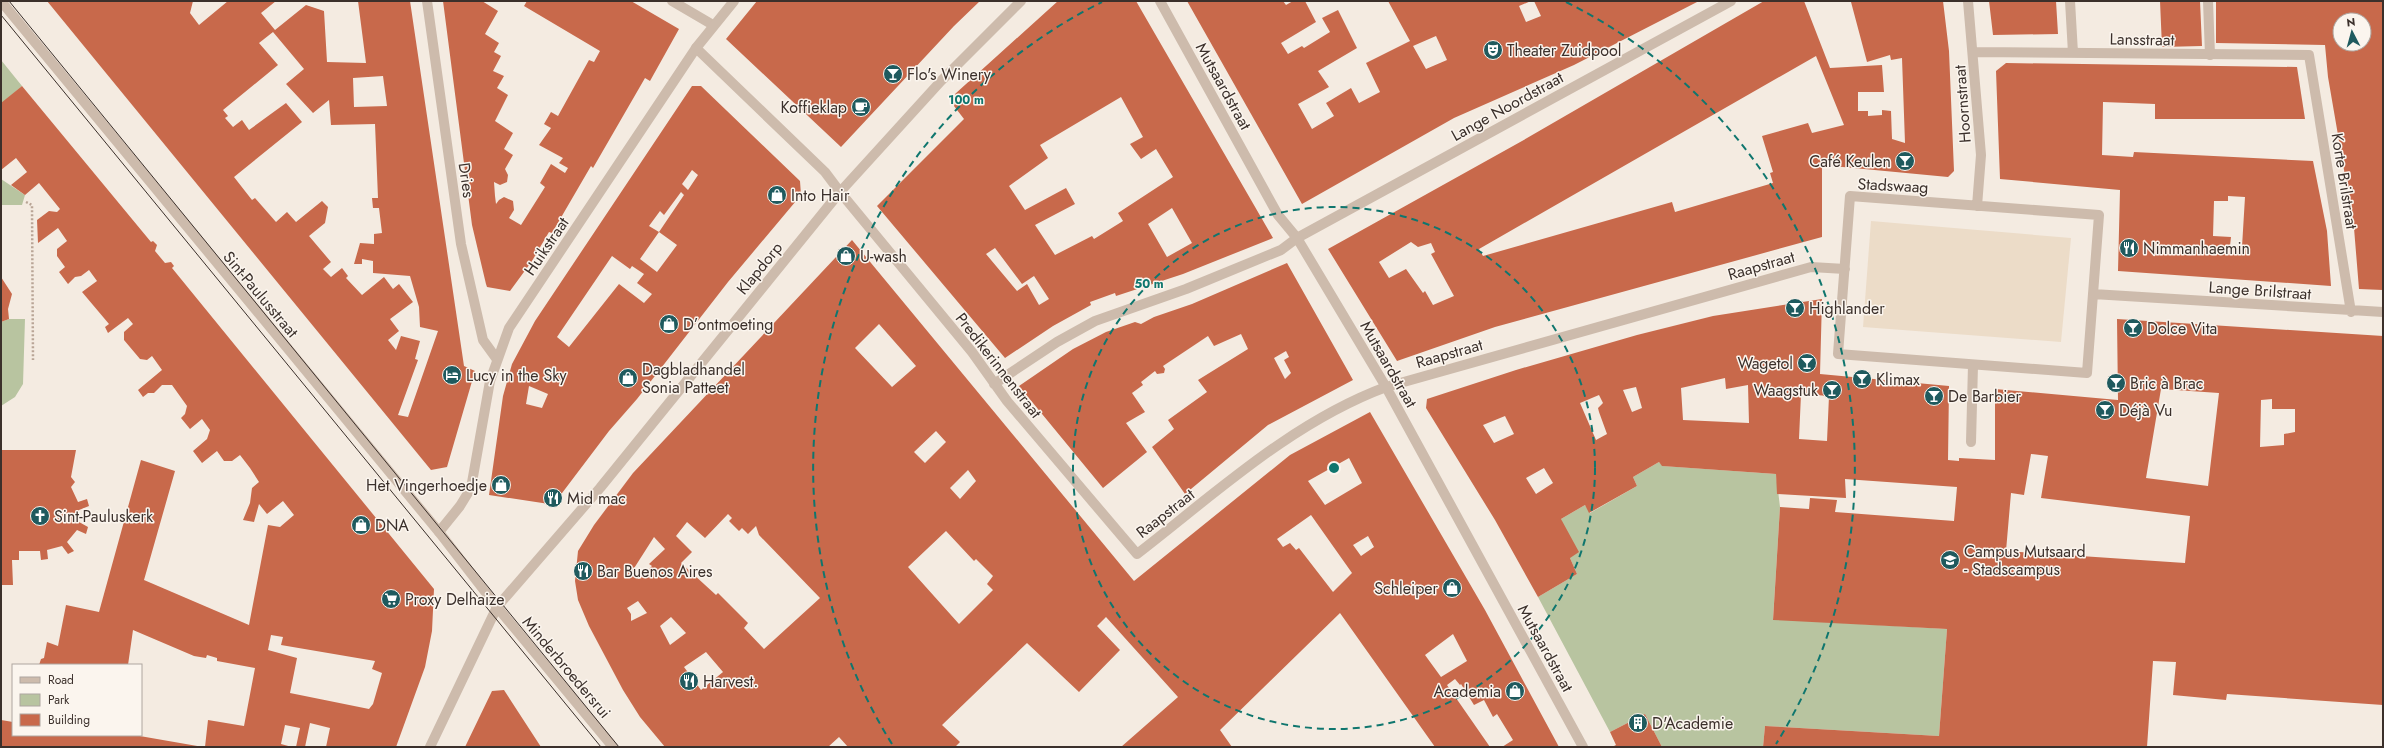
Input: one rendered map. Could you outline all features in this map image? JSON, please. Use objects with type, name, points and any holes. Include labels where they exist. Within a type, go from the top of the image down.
[{"type":"street","name":"Sint-Paulusstraat","points":[[1,1],[439,532],[497,607]]},
{"type":"street","name":"Dries","points":[[427,1],[461,244],[483,340],[496,358]]},
{"type":"street","points":[[672,1],[713,25]]},
{"type":"street","name":"Huikstraat","points":[[439,532],[460,506],[471,488],[490,381],[496,358],[509,328],[696,48],[713,25],[734,1]]},
{"type":"street","name":"Klapdorp","points":[[430,747],[497,607],[535,566],[840,192],[941,81],[1021,1]]},
{"type":"street","name":"Mutsaardstraat","points":[[1160,1],[1278,215],[1297,238],[1386,387],[1583,747]]},
{"type":"street","name":"Lange Noordstraat","points":[[994,384],[1057,342],[1095,320],[1208,280],[1281,250],[1297,238],[1731,1]]},
{"type":"street","name":"Hoornstraat","points":[[1968,1],[1974,52],[1981,155],[1977,206]]},
{"type":"street","points":[[2070,1],[2074,53]]},
{"type":"street","points":[[2208,1],[2210,55]]},
{"type":"street","name":"Predikerinnenstraat","points":[[696,48],[825,172],[972,352],[994,384],[1137,554]]},
{"type":"street","name":"Lansstraat","points":[[1974,52],[2309,55]]},
{"type":"street","name":"Korte Brilstraat","points":[[2309,55],[2352,312]]},
{"type":"street","name":"Stadswaag","points":[[1850,196],[1977,206],[2099,215],[2087,373],[1838,354],[1850,196]]},
{"type":"street","name":"Raapstraat","points":[[1137,554],[1286,438],[1362,396],[1386,387],[1811,267],[1845,269]]},
{"type":"street","name":"Lange Brilstraat","points":[[2093,294],[2352,312],[2383,312]]},
{"type":"street","points":[[1971,442],[1973,365]]},
{"type":"street","name":"Minderbroedersrui","points":[[497,607],[612,747]]},
{"type":"path","points":[[26,202],[32,206],[33,360]]},
{"type":"green space","points":[[1,60],[22,86],[1,104]]},
{"type":"green space","points":[[1,179],[25,195],[22,205],[1,205]]},
{"type":"green space","points":[[9,319],[25,319],[23,384],[15,397],[1,406],[1,322]]},
{"type":"green space","points":[[1659,462],[1663,466],[1776,474],[1780,507],[1773,619],[1947,629],[1939,736],[1765,726],[1763,747],[1662,747],[1645,714],[1610,732],[1538,597],[1577,574],[1570,558],[1561,519],[1585,505],[1590,513],[1637,486],[1633,477]]},
{"type":"shaded area","points":[[1871,221],[2071,238],[2061,342],[1863,327]]},
{"type":"building","points":[[47,1],[193,1],[190,13],[199,25],[228,1],[276,1],[261,13],[275,30],[306,5],[324,11],[327,62],[366,63],[358,1],[410,1],[464,366],[475,371],[447,467],[431,470]],"holes":[[[273,32],[304,69],[286,84],[313,113],[329,100],[331,125],[375,124],[378,198],[372,198],[373,208],[379,208],[382,233],[374,234],[374,244],[360,243],[354,264],[362,264],[362,259],[373,261],[373,273],[410,276],[419,307],[420,327],[438,331],[408,417],[398,415],[418,360],[415,359],[420,341],[401,336],[396,350],[388,340],[399,331],[390,319],[413,302],[399,284],[393,289],[384,277],[362,295],[346,278],[348,276],[342,268],[331,277],[323,269],[331,262],[309,236],[325,223],[328,207],[322,201],[296,222],[287,212],[276,222],[255,198],[252,200],[234,177],[302,122],[286,103],[249,130],[242,120],[233,127],[225,118],[228,116],[223,110],[278,65],[259,43]],[[383,76],[387,106],[354,107],[353,78]]]},
{"type":"building","points":[[443,1],[482,1],[498,11],[485,34],[499,43],[494,52],[501,56],[493,71],[504,76],[497,88],[508,95],[495,121],[513,133],[504,149],[513,155],[505,169],[508,175],[507,182],[500,185],[494,182],[495,196],[496,204],[504,197],[513,201],[514,210],[509,218],[521,225],[545,187],[540,183],[551,164],[565,173],[568,168],[559,163],[563,158],[539,145],[551,128],[544,124],[551,112],[558,116],[589,60],[594,62],[600,51],[524,6],[527,1],[631,1],[679,29],[650,81],[645,78],[593,168],[591,166],[552,233],[549,232],[532,261],[510,291],[487,287],[472,225]]},
{"type":"building","points":[[757,1],[980,1],[954,26],[841,147],[726,39]]},
{"type":"building","points":[[1058,1],[1136,1],[1273,238],[1183,274],[1116,296],[1115,293],[1090,302],[1091,305],[1053,326],[1005,358],[877,206],[964,119],[954,106],[955,94]],"holes":[[[1121,97],[1143,137],[1130,144],[1141,159],[1156,149],[1173,177],[1118,213],[1123,221],[1094,239],[1092,236],[1055,255],[1035,225],[1075,204],[1066,188],[1025,210],[1009,186],[1048,158],[1040,145]],[[1172,208],[1192,243],[1167,257],[1148,224]],[[995,248],[1022,284],[1034,276],[1049,299],[1039,305],[1027,284],[1017,291],[986,254]]]},
{"type":"building","points":[[1187,1],[1283,1],[1286,5],[1293,1],[1305,1],[1316,22],[1281,43],[1288,54],[1302,46],[1304,48],[1330,32],[1322,18],[1338,10],[1357,48],[1318,71],[1329,87],[1298,104],[1312,129],[1334,116],[1326,103],[1351,88],[1359,103],[1380,92],[1366,63],[1410,41],[1388,1],[1531,1],[1519,6],[1526,22],[1541,16],[1534,1],[1699,1],[1574,65],[1454,118],[1302,204]],"holes":[[[1436,36],[1447,60],[1426,69],[1413,46]]]},
{"type":"building","points":[[1764,1],[1804,1],[1830,68],[1882,65],[1884,92],[1858,92],[1858,111],[1868,111],[1868,116],[1882,115],[1882,110],[1891,111],[1892,139],[1905,143],[1902,58],[1891,60],[1890,55],[1867,62],[1851,2],[1943,1],[1949,51],[1954,171],[1948,177],[1822,165],[1822,237],[1495,327],[1397,361],[1328,249],[1522,141]],"holes":[[[1816,56],[1844,125],[1812,133],[1808,123],[1762,136],[1773,172],[1770,173],[1773,183],[1675,212],[1672,202],[1483,256],[1479,249]],[[1411,242],[1418,247],[1431,243],[1435,252],[1431,254],[1454,296],[1433,305],[1425,291],[1423,293],[1406,269],[1389,278],[1379,262]]]},
{"type":"building","points":[[1989,1],[2056,1],[2058,34],[1993,35]]},
{"type":"building","points":[[2160,1],[2200,1],[2202,46],[2162,47]]},
{"type":"building","points":[[2383,1],[2383,290],[2359,289],[2354,228],[2328,77],[2325,45],[2216,43],[2216,2]]},
{"type":"building","points":[[2006,63],[2297,67],[2305,119],[2155,119],[2155,104],[2103,102],[2102,155],[2133,157],[2134,152],[2313,161],[2327,231],[2331,286],[2118,271],[2120,190],[2000,179],[1996,71]],"holes":[[[2228,196],[2245,197],[2242,247],[2230,246],[2231,237],[2213,236],[2214,201],[2228,201]]]},
{"type":"building","points":[[22,86],[151,242],[153,241],[157,245],[155,251],[165,263],[171,262],[174,266],[172,268],[434,589],[432,631],[425,667],[396,747],[326,747],[330,728],[310,723],[305,747],[296,747],[300,728],[285,725],[281,744],[292,747],[205,747],[208,720],[244,726],[255,668],[217,661],[217,658],[207,655],[206,658],[194,656],[133,630],[128,664],[39,664],[41,659],[44,658],[47,642],[58,646],[66,605],[99,612],[141,460],[175,471],[144,580],[249,625],[268,525],[280,527],[294,515],[283,501],[267,514],[259,504],[254,522],[243,520],[250,503],[252,488],[259,482],[250,468],[240,455],[232,461],[224,461],[217,451],[202,463],[193,451],[207,439],[210,430],[202,419],[190,429],[181,418],[185,414],[187,406],[172,385],[162,385],[154,393],[148,393],[143,397],[138,390],[162,370],[152,356],[147,360],[140,359],[124,340],[124,332],[133,324],[128,318],[108,333],[105,327],[109,324],[82,292],[97,281],[89,270],[81,276],[75,277],[68,284],[59,272],[65,267],[57,256],[57,249],[67,241],[58,228],[38,243],[37,220],[49,211],[57,212],[60,209],[39,183],[25,195],[11,185],[27,172],[16,158],[1,170],[1,103]],"holes":[[[271,635],[283,637],[281,645],[375,661],[372,669],[382,673],[373,704],[369,709],[290,693],[297,658],[268,650]]]},
{"type":"building","points":[[692,86],[701,86],[800,181],[801,195],[728,282],[637,399],[609,431],[556,501],[549,504],[489,495],[503,396],[512,364],[535,321]],"holes":[[[692,170],[698,175],[688,190],[682,184]],[[681,192],[684,195],[659,232],[649,226],[660,211],[664,215]],[[659,232],[677,245],[657,272],[640,259]],[[612,256],[630,269],[632,266],[644,274],[637,283],[652,294],[644,303],[619,284],[569,347],[557,337]],[[529,386],[548,394],[542,408],[526,404]]]},
{"type":"building","points":[[852,240],[1134,581],[1290,455],[1370,412],[1485,610],[1559,747],[1502,747],[1513,740],[1497,714],[1493,717],[1484,700],[1474,705],[1461,684],[1460,685],[1455,679],[1447,685],[1490,747],[1435,747],[1340,613],[1220,730],[1232,747],[1121,747],[1178,697],[1106,617],[1097,626],[1120,650],[1079,692],[1027,643],[942,725],[960,742],[955,747],[848,747],[839,737],[828,747],[665,747],[640,717],[623,690],[589,626],[578,600],[575,581],[578,551],[594,525],[633,473]],"holes":[[[879,324],[916,366],[892,387],[855,348]],[[936,431],[946,442],[925,463],[914,452]],[[1349,458],[1362,483],[1325,505],[1308,481]],[[968,470],[976,481],[960,499],[950,488]],[[728,514],[732,518],[729,521],[739,531],[742,528],[748,534],[756,526],[759,535],[820,598],[764,649],[744,628],[748,623],[718,593],[716,595],[681,563],[692,552],[676,536],[687,522],[705,538]],[[1311,515],[1352,573],[1333,592],[1299,548],[1296,550],[1290,543],[1283,547],[1277,539]],[[946,531],[974,561],[976,559],[993,576],[987,584],[993,590],[959,624],[908,567]],[[1368,536],[1374,547],[1361,556],[1353,545]],[[654,537],[665,549],[649,564],[652,566],[639,579],[631,573]],[[638,601],[647,613],[631,621],[631,614],[627,608]],[[671,617],[686,633],[670,645],[660,626]],[[1453,634],[1467,661],[1441,677],[1425,655]],[[706,652],[723,672],[701,690],[684,667]]]},
{"type":"building","points":[[1287,263],[1353,380],[1268,425],[1185,494],[1152,447],[1174,429],[1168,420],[1207,392],[1198,380],[1248,349],[1241,334],[1214,346],[1208,336],[1163,366],[1165,369],[1164,373],[1157,374],[1155,371],[1141,382],[1143,385],[1132,393],[1145,412],[1126,423],[1147,452],[1103,488],[1019,386],[1073,349],[1106,332],[1135,322],[1141,324],[1154,317],[1192,304]],"holes":[[[1286,351],[1289,357],[1284,360],[1291,373],[1285,379],[1274,358]]]},
{"type":"building","points":[[1,277],[12,294],[8,309],[9,319],[1,322]]},
{"type":"building","points":[[1822,299],[1820,374],[1949,386],[1948,460],[1959,461],[1959,458],[1995,460],[1995,389],[2118,400],[2117,319],[2383,336],[2383,705],[2227,694],[2226,700],[2173,695],[2176,662],[2153,661],[2147,747],[1763,747],[1765,726],[1939,736],[1947,629],[1773,620],[1780,507],[1809,509],[1810,498],[1837,500],[1835,512],[1954,521],[1957,487],[1845,479],[1846,498],[1777,494],[1776,474],[1662,466],[1659,462],[1633,477],[1637,486],[1589,513],[1585,505],[1561,519],[1579,552],[1570,558],[1577,574],[1538,597],[1495,520],[1426,408],[1427,399],[1516,370],[1637,335],[1713,316]],"holes":[[[1725,378],[1726,389],[1748,385],[1749,423],[1683,420],[1681,388]],[[1636,387],[1642,408],[1632,412],[1623,390]],[[2161,389],[2219,393],[2208,486],[2146,478]],[[1801,394],[1829,396],[1827,441],[1799,439]],[[1599,395],[1603,403],[1598,408],[1607,434],[1596,440],[1580,403]],[[2272,399],[2272,409],[2295,409],[2295,432],[2284,434],[2284,445],[2260,447],[2261,400]],[[1505,416],[1514,434],[1494,443],[1483,425]],[[2031,454],[2048,456],[2041,498],[2190,516],[2185,563],[2006,551],[2011,493],[2024,495]],[[1544,468],[1553,483],[1536,494],[1526,478]]]},
{"type":"building","name":"Sint-Pauluskerk","points":[[1,450],[76,450],[71,477],[75,482],[71,487],[78,502],[87,499],[89,506],[79,510],[79,522],[88,527],[86,534],[77,530],[67,542],[74,551],[68,554],[62,546],[47,550],[48,559],[41,560],[40,551],[19,551],[19,560],[12,560],[13,585],[1,585]]},
{"type":"building","points":[[504,690],[541,747],[465,747],[492,691]]},
{"type":"building","name":"D'Academie","points":[[1645,714],[1662,747],[1612,747],[1616,745],[1610,732]]},
{"type":"building","points":[[1,720],[12,722],[12,736],[140,736],[203,747],[1,747]]},
{"type":"tram line","points":[[9,1],[619,747]]},
{"type":"tram line","points":[[1,15],[601,747]]},
{"type":"place","name":"Theater Zuidpool","points":[[1493,50]]},
{"type":"place","name":"Flo's Winery","points":[[893,74]]},
{"type":"place","name":"Koffieklap","points":[[861,107]]},
{"type":"place","name":"Café Keulen","points":[[1905,161]]},
{"type":"place","name":"Into Hair","points":[[777,195]]},
{"type":"place","name":"Nimmanhaemin","points":[[2129,248]]},
{"type":"place","name":"U-wash","points":[[846,256]]},
{"type":"place","name":"Highlander","points":[[1795,308]]},
{"type":"place","name":"D’ontmoeting","points":[[669,324]]},
{"type":"place","name":"Dolce Vita","points":[[2133,328]]},
{"type":"place","name":"Wagetol","points":[[1807,363]]},
{"type":"place","name":"Lucy in the Sky","points":[[452,375]]},
{"type":"place","name":"Dagbladhandel Sonia Patteet","points":[[628,378]]},
{"type":"place","name":"Klimax","points":[[1862,379]]},
{"type":"place","name":"Bric à Brac","points":[[2116,383]]},
{"type":"place","name":"Waagstuk","points":[[1832,390]]},
{"type":"place","name":"De Barbier","points":[[1934,396]]},
{"type":"place","name":"Déjà Vu","points":[[2105,410]]},
{"type":"place","name":"Het Vingerhoedje","points":[[501,485]]},
{"type":"place","name":"Mid mac","points":[[553,498]]},
{"type":"place","name":"Sint-Pauluskerk","points":[[40,516]]},
{"type":"place","name":"DNA","points":[[361,525]]},
{"type":"place","name":"Campus Mutsaard - Stadscampus","points":[[1950,560]]},
{"type":"place","name":"Bar Buenos Aires","points":[[583,571]]},
{"type":"place","name":"Schleiper","points":[[1452,588]]},
{"type":"place","name":"Proxy Delhaize","points":[[391,599]]},
{"type":"place","name":"Harvest.","points":[[689,681]]},
{"type":"place","name":"Academia","points":[[1515,691]]},
{"type":"place","name":"D'Academie","points":[[1638,723]]}]
